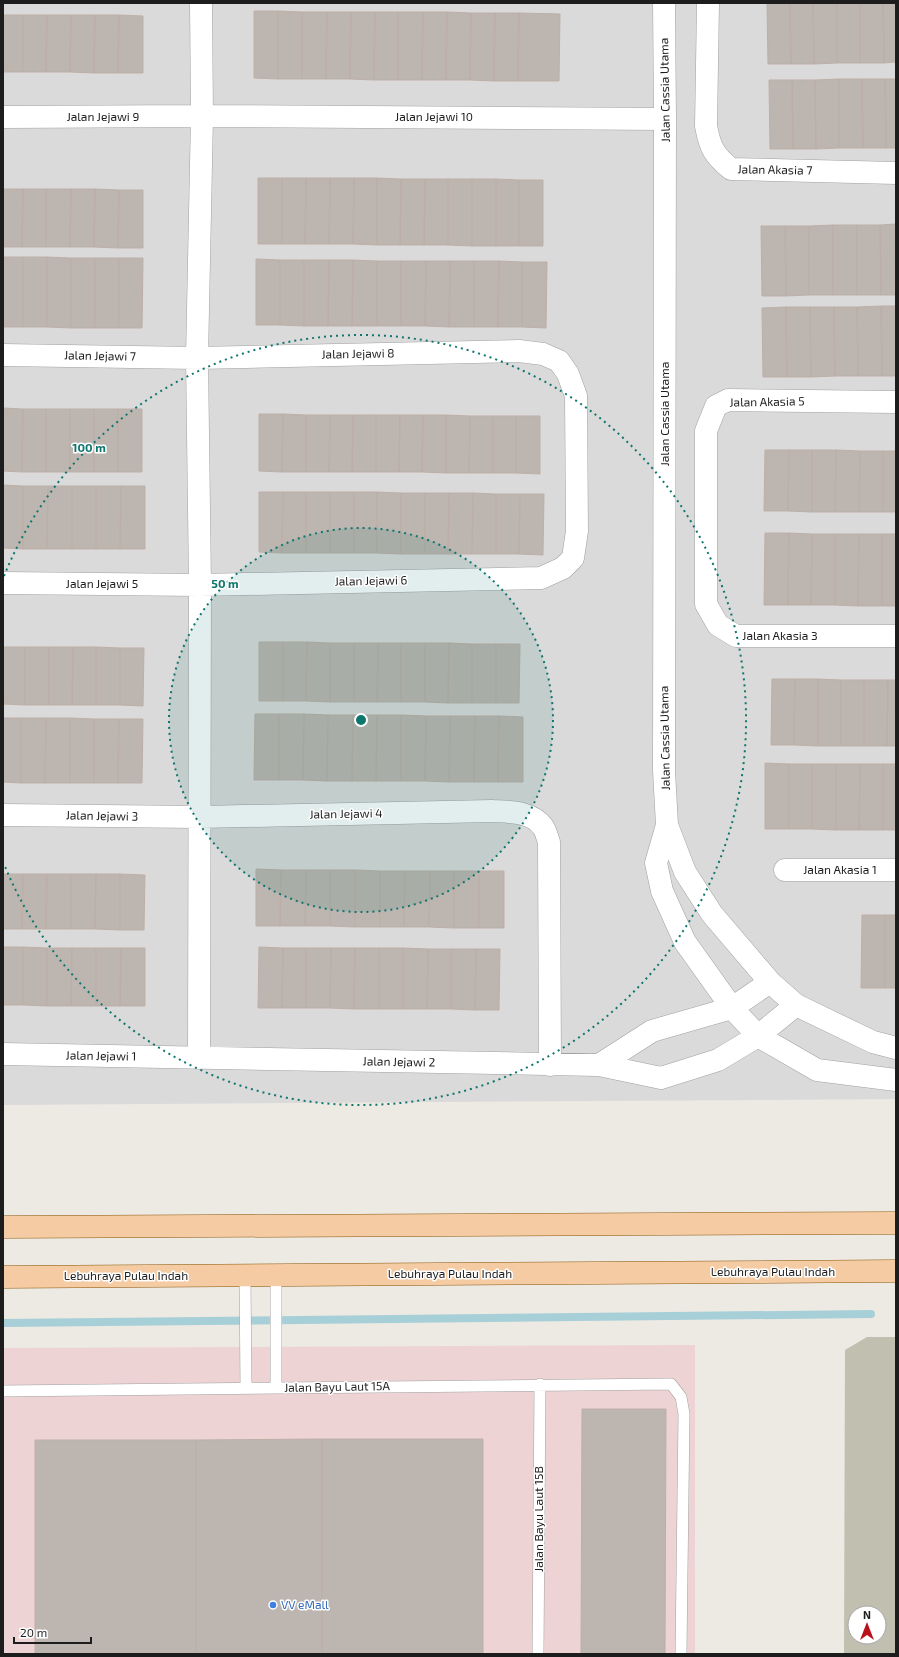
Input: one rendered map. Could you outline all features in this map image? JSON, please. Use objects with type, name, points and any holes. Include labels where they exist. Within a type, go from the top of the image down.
[{"type":"main road","points":[[3,1227],[896,1223]]},
{"type":"main road","name":"Lebuhraya Pulau Indah","points":[[3,1277],[896,1271]]},
{"type":"street","points":[[199,1058],[200,585],[197,358],[202,116],[201,3]]},
{"type":"street","name":"Jalan Cassia Utama","points":[[664,3],[664,771],[667,825],[685,872],[708,908],[770,982],[796,1005],[873,1042],[896,1048]]},
{"type":"street","name":"Jalan Akasia 7","points":[[708,3],[706,126],[708,142],[718,158],[731,169],[896,173]]},
{"type":"street","name":"Jalan Jejawi 9","points":[[3,117],[202,116]]},
{"type":"street","name":"Jalan Jejawi 10","points":[[202,116],[665,119]]},
{"type":"street","name":"Jalan Jejawi 8","points":[[197,358],[519,351],[543,354],[559,361],[568,374],[576,396],[577,531],[572,558],[563,568],[541,578]]},
{"type":"street","name":"Jalan Jejawi 7","points":[[3,355],[197,358]]},
{"type":"street","name":"Jalan Akasia 5","points":[[706,506],[706,431],[716,406],[728,400],[896,402]]},
{"type":"street","name":"Jalan Akasia 3","points":[[706,506],[706,604],[718,625],[736,636],[896,636]]},
{"type":"street","name":"Jalan Jejawi 6","points":[[200,585],[541,578]]},
{"type":"street","name":"Jalan Jejawi 5","points":[[3,584],[200,585]]},
{"type":"street","name":"Jalan Jejawi 4","points":[[200,816],[492,811],[519,813],[535,819],[543,827],[549,842],[550,1065]]},
{"type":"street","name":"Jalan Jejawi 3","points":[[3,815],[200,816]]},
{"type":"street","name":"Jalan Cassia Utama","points":[[667,825],[656,863],[662,891],[685,942],[732,1008],[758,1036],[817,1070],[896,1080]]},
{"type":"street","name":"Jalan Akasia 1","points":[[785,870],[896,870]]},
{"type":"street","points":[[600,1065],[652,1031],[732,1008],[770,982]]},
{"type":"street","name":"Jalan Jejawi 2","points":[[199,1058],[600,1065],[661,1078],[718,1060],[758,1036],[796,1005]]},
{"type":"street","name":"Jalan Jejawi 1","points":[[3,1054],[199,1058]]},
{"type":"lane","points":[[245,1276],[246,1388]]},
{"type":"lane","points":[[276,1276],[276,1388]]},
{"type":"lane","name":"Jalan Bayu Laut 15A","points":[[3,1391],[540,1384],[671,1384],[681,1397],[684,1414],[680,1654]]},
{"type":"lane","name":"Jalan Bayu Laut 15B","points":[[538,1654],[540,1384]]},
{"type":"shaded area","points":[[3,3],[896,3],[896,1099],[3,1105]]},
{"type":"shaded area","points":[[867,1337],[896,1337],[896,1654],[844,1654],[845,1350]]},
{"type":"shaded area","points":[[695,1345],[695,1654],[3,1654],[3,1348]]},
{"type":"building","points":[[767,3],[790,3],[791,64],[768,64]]},
{"type":"building","points":[[790,3],[813,3],[814,64],[791,64]]},
{"type":"building","points":[[813,3],[837,3],[837,63],[814,64]]},
{"type":"building","points":[[837,3],[860,3],[860,63],[837,63]]},
{"type":"building","points":[[860,3],[883,3],[884,63],[860,63]]},
{"type":"building","points":[[883,3],[896,3],[896,62],[884,63]]},
{"type":"building","points":[[254,11],[278,11],[278,79],[254,78]]},
{"type":"building","points":[[278,11],[302,12],[302,79],[278,79]]},
{"type":"building","points":[[302,12],[327,12],[326,79],[302,79]]},
{"type":"building","points":[[327,12],[351,12],[350,79],[326,79]]},
{"type":"building","points":[[351,12],[375,12],[374,80],[350,79]]},
{"type":"building","points":[[375,12],[398,12],[398,80],[374,80]]},
{"type":"building","points":[[398,12],[423,12],[422,80],[398,80]]},
{"type":"building","points":[[423,12],[447,12],[446,80],[422,80]]},
{"type":"building","points":[[447,12],[471,13],[470,80],[446,80]]},
{"type":"building","points":[[471,13],[495,13],[494,81],[470,80]]},
{"type":"building","points":[[495,13],[519,13],[518,81],[494,81]]},
{"type":"building","points":[[519,13],[560,14],[559,81],[518,81]]},
{"type":"building","points":[[3,15],[23,15],[23,72],[3,72]]},
{"type":"building","points":[[23,15],[47,15],[46,72],[23,72]]},
{"type":"building","points":[[47,15],[71,15],[70,72],[46,72]]},
{"type":"building","points":[[71,15],[95,15],[94,73],[70,72]]},
{"type":"building","points":[[95,15],[119,15],[118,73],[94,73]]},
{"type":"building","points":[[119,15],[143,16],[143,73],[118,73]]},
{"type":"building","points":[[839,79],[862,79],[863,148],[839,148]]},
{"type":"building","points":[[839,79],[839,148],[816,149],[815,80]]},
{"type":"building","points":[[862,79],[885,79],[886,148],[863,148]]},
{"type":"building","points":[[885,79],[896,79],[896,148],[886,148]]},
{"type":"building","points":[[769,80],[792,80],[793,149],[770,149]]},
{"type":"building","points":[[792,80],[815,80],[816,149],[793,149]]},
{"type":"building","points":[[258,178],[282,178],[282,244],[258,244]]},
{"type":"building","points":[[282,178],[306,178],[305,244],[282,244]]},
{"type":"building","points":[[306,178],[330,178],[329,244],[305,244]]},
{"type":"building","points":[[330,178],[354,178],[353,244],[329,244]]},
{"type":"building","points":[[354,178],[377,178],[377,245],[353,244]]},
{"type":"building","points":[[377,178],[401,179],[400,245],[377,245]]},
{"type":"building","points":[[401,179],[425,179],[424,245],[400,245]]},
{"type":"building","points":[[425,179],[448,179],[448,245],[424,245]]},
{"type":"building","points":[[448,179],[472,179],[472,246],[448,245]]},
{"type":"building","points":[[472,179],[496,179],[496,246],[472,246]]},
{"type":"building","points":[[496,179],[519,180],[519,246],[496,246]]},
{"type":"building","points":[[519,180],[543,180],[543,246],[519,246]]},
{"type":"building","points":[[3,189],[23,189],[22,247],[3,247]]},
{"type":"building","points":[[23,189],[46,189],[46,247],[22,247]]},
{"type":"building","points":[[46,189],[71,189],[70,247],[46,247]]},
{"type":"building","points":[[71,189],[95,189],[94,247],[70,247]]},
{"type":"building","points":[[95,189],[119,190],[118,248],[94,247]]},
{"type":"building","points":[[119,190],[143,190],[143,248],[118,248]]},
{"type":"building","points":[[896,224],[896,295],[881,295],[880,225]]},
{"type":"building","points":[[833,225],[857,225],[857,295],[833,295]]},
{"type":"building","points":[[833,225],[833,295],[809,295],[809,226]]},
{"type":"building","points":[[857,225],[880,225],[881,295],[857,295]]},
{"type":"building","points":[[761,226],[785,226],[786,296],[762,296]]},
{"type":"building","points":[[785,226],[809,226],[809,295],[786,296]]},
{"type":"building","points":[[3,257],[23,257],[23,327],[3,327]]},
{"type":"building","points":[[23,257],[47,257],[47,327],[23,327]]},
{"type":"building","points":[[47,257],[71,258],[71,328],[47,327]]},
{"type":"building","points":[[71,258],[95,258],[95,328],[71,328]]},
{"type":"building","points":[[95,258],[119,258],[119,328],[95,328]]},
{"type":"building","points":[[119,258],[143,258],[142,328],[119,328]]},
{"type":"building","points":[[256,259],[280,260],[280,325],[256,325]]},
{"type":"building","points":[[280,260],[304,260],[304,326],[280,325]]},
{"type":"building","points":[[304,260],[329,260],[328,326],[304,326]]},
{"type":"building","points":[[329,260],[353,260],[352,326],[328,326]]},
{"type":"building","points":[[353,260],[377,261],[377,326],[352,326]]},
{"type":"building","points":[[377,261],[401,261],[401,326],[377,326]]},
{"type":"building","points":[[401,261],[426,261],[425,326],[401,326]]},
{"type":"building","points":[[426,261],[450,261],[449,327],[425,326]]},
{"type":"building","points":[[450,261],[474,261],[474,327],[449,327]]},
{"type":"building","points":[[474,261],[499,261],[498,327],[474,327]]},
{"type":"building","points":[[499,261],[522,262],[522,327],[498,327]]},
{"type":"building","points":[[522,262],[547,262],[546,328],[522,327]]},
{"type":"building","points":[[881,306],[896,306],[896,376],[882,376]]},
{"type":"building","points":[[881,306],[882,376],[858,376],[857,307]]},
{"type":"building","points":[[786,307],[787,377],[763,377],[762,308]]},
{"type":"building","points":[[786,307],[810,307],[811,377],[787,377]]},
{"type":"building","points":[[810,307],[834,307],[835,376],[811,377]]},
{"type":"building","points":[[834,307],[857,307],[858,376],[835,376]]},
{"type":"building","points":[[3,408],[23,409],[22,472],[3,471]]},
{"type":"building","points":[[23,409],[46,409],[46,472],[22,472]]},
{"type":"building","points":[[46,409],[70,409],[70,472],[46,472]]},
{"type":"building","points":[[70,409],[94,409],[94,472],[70,472]]},
{"type":"building","points":[[94,409],[118,409],[118,472],[94,472]]},
{"type":"building","points":[[118,409],[142,409],[142,472],[118,472]]},
{"type":"building","points":[[259,414],[283,414],[282,472],[259,471]]},
{"type":"building","points":[[283,414],[306,415],[306,472],[282,472]]},
{"type":"building","points":[[306,415],[330,415],[329,472],[306,472]]},
{"type":"building","points":[[330,415],[353,415],[352,472],[329,472]]},
{"type":"building","points":[[353,415],[376,415],[376,472],[352,472]]},
{"type":"building","points":[[376,415],[400,415],[399,472],[376,472]]},
{"type":"building","points":[[400,415],[423,415],[422,472],[399,472]]},
{"type":"building","points":[[423,415],[446,415],[446,473],[422,472]]},
{"type":"building","points":[[446,415],[470,416],[469,473],[446,473]]},
{"type":"building","points":[[470,416],[493,416],[493,473],[469,473]]},
{"type":"building","points":[[493,416],[516,416],[516,473],[493,473]]},
{"type":"building","points":[[516,416],[540,416],[540,474],[516,473]]},
{"type":"building","points":[[765,450],[789,450],[788,511],[764,511]]},
{"type":"building","points":[[789,450],[812,450],[812,512],[788,511]]},
{"type":"building","points":[[812,450],[836,450],[835,512],[812,512]]},
{"type":"building","points":[[836,450],[860,451],[859,512],[835,512]]},
{"type":"building","points":[[860,451],[883,451],[883,512],[859,512]]},
{"type":"building","points":[[883,451],[896,451],[896,512],[883,512]]},
{"type":"building","points":[[3,485],[23,486],[23,549],[3,548]]},
{"type":"building","points":[[23,486],[48,486],[47,549],[23,549]]},
{"type":"building","points":[[48,486],[72,486],[72,549],[47,549]]},
{"type":"building","points":[[72,486],[96,486],[96,549],[72,549]]},
{"type":"building","points":[[96,486],[121,486],[120,549],[96,549]]},
{"type":"building","points":[[121,486],[145,486],[145,549],[120,549]]},
{"type":"building","points":[[259,492],[283,492],[282,553],[259,552]]},
{"type":"building","points":[[283,492],[306,492],[306,553],[282,553]]},
{"type":"building","points":[[306,492],[330,492],[330,553],[306,553]]},
{"type":"building","points":[[330,492],[354,492],[354,553],[330,553]]},
{"type":"building","points":[[354,492],[377,492],[377,553],[354,553]]},
{"type":"building","points":[[377,492],[401,493],[401,554],[377,553]]},
{"type":"building","points":[[401,493],[425,493],[425,554],[401,554]]},
{"type":"building","points":[[425,493],[449,493],[448,554],[425,554]]},
{"type":"building","points":[[449,493],[473,493],[472,554],[448,554]]},
{"type":"building","points":[[473,493],[496,494],[496,554],[472,554]]},
{"type":"building","points":[[496,494],[520,494],[519,554],[496,554]]},
{"type":"building","points":[[520,494],[544,494],[543,555],[519,554]]},
{"type":"building","points":[[765,533],[789,533],[788,605],[764,605]]},
{"type":"building","points":[[789,533],[812,534],[811,605],[788,605]]},
{"type":"building","points":[[812,534],[835,534],[835,605],[811,605]]},
{"type":"building","points":[[835,534],[859,534],[858,606],[835,605]]},
{"type":"building","points":[[859,534],[882,534],[882,606],[858,606]]},
{"type":"building","points":[[882,534],[896,534],[896,606],[882,606]]},
{"type":"building","points":[[259,642],[283,642],[283,701],[259,701]]},
{"type":"building","points":[[283,642],[307,642],[306,701],[283,701]]},
{"type":"building","points":[[307,642],[330,643],[330,702],[306,701]]},
{"type":"building","points":[[330,643],[354,643],[354,702],[330,702]]},
{"type":"building","points":[[354,643],[378,643],[377,702],[354,702]]},
{"type":"building","points":[[378,643],[401,643],[401,702],[377,702]]},
{"type":"building","points":[[401,643],[425,643],[425,702],[401,702]]},
{"type":"building","points":[[425,643],[449,643],[448,703],[425,702]]},
{"type":"building","points":[[449,643],[472,644],[472,703],[448,703]]},
{"type":"building","points":[[472,644],[496,644],[496,703],[472,703]]},
{"type":"building","points":[[496,644],[520,644],[519,703],[496,703]]},
{"type":"building","points":[[3,647],[25,647],[25,705],[3,704]]},
{"type":"building","points":[[25,647],[49,647],[49,705],[25,705]]},
{"type":"building","points":[[49,647],[73,647],[72,705],[49,705]]},
{"type":"building","points":[[73,647],[96,647],[96,705],[72,705]]},
{"type":"building","points":[[96,647],[120,648],[120,705],[96,705]]},
{"type":"building","points":[[120,648],[144,648],[143,706],[120,705]]},
{"type":"building","points":[[772,679],[795,679],[794,745],[771,745]]},
{"type":"building","points":[[795,679],[818,679],[818,746],[794,745]]},
{"type":"building","points":[[818,679],[841,680],[841,746],[818,746]]},
{"type":"building","points":[[841,680],[864,680],[864,746],[841,746]]},
{"type":"building","points":[[864,680],[888,680],[887,746],[864,746]]},
{"type":"building","points":[[888,680],[896,680],[896,746],[887,746]]},
{"type":"building","points":[[255,714],[279,714],[279,780],[254,780]]},
{"type":"building","points":[[279,714],[304,714],[303,780],[279,780]]},
{"type":"building","points":[[304,714],[328,715],[327,781],[303,780]]},
{"type":"building","points":[[328,715],[353,715],[352,781],[327,781]]},
{"type":"building","points":[[353,715],[377,715],[376,781],[352,781]]},
{"type":"building","points":[[377,715],[401,715],[401,781],[376,781]]},
{"type":"building","points":[[401,715],[426,716],[425,781],[401,781]]},
{"type":"building","points":[[426,716],[450,716],[449,782],[425,781]]},
{"type":"building","points":[[450,716],[475,716],[474,782],[449,782]]},
{"type":"building","points":[[475,716],[499,716],[498,782],[474,782]]},
{"type":"building","points":[[499,716],[523,717],[523,782],[498,782]]},
{"type":"building","points":[[3,718],[21,718],[21,783],[3,782]]},
{"type":"building","points":[[21,718],[46,718],[45,783],[21,783]]},
{"type":"building","points":[[46,718],[70,718],[70,783],[45,783]]},
{"type":"building","points":[[70,718],[94,719],[94,783],[70,783]]},
{"type":"building","points":[[94,719],[119,719],[118,783],[94,783]]},
{"type":"building","points":[[119,719],[143,719],[142,783],[118,783]]},
{"type":"building","points":[[765,763],[789,764],[789,829],[765,829]]},
{"type":"building","points":[[789,764],[812,764],[812,829],[789,829]]},
{"type":"building","points":[[812,764],[836,764],[836,830],[812,829]]},
{"type":"building","points":[[836,764],[860,764],[859,830],[836,830]]},
{"type":"building","points":[[860,764],[883,764],[883,830],[859,830]]},
{"type":"building","points":[[883,764],[896,764],[896,830],[883,830]]},
{"type":"building","points":[[256,869],[281,870],[280,926],[256,926]]},
{"type":"building","points":[[281,870],[306,870],[305,926],[280,926]]},
{"type":"building","points":[[306,870],[330,870],[330,926],[305,926]]},
{"type":"building","points":[[330,870],[355,870],[355,927],[330,926]]},
{"type":"building","points":[[355,870],[380,871],[380,927],[355,927]]},
{"type":"building","points":[[380,871],[405,871],[404,927],[380,927]]},
{"type":"building","points":[[405,871],[430,871],[429,927],[404,927]]},
{"type":"building","points":[[430,871],[454,871],[454,928],[429,927]]},
{"type":"building","points":[[454,871],[479,871],[479,928],[454,928]]},
{"type":"building","points":[[479,871],[504,871],[504,928],[479,928]]},
{"type":"building","points":[[3,874],[23,874],[22,929],[3,929]]},
{"type":"building","points":[[23,874],[47,874],[46,929],[22,929]]},
{"type":"building","points":[[47,874],[71,874],[71,929],[46,929]]},
{"type":"building","points":[[71,874],[96,874],[95,929],[71,929]]},
{"type":"building","points":[[96,874],[120,874],[120,930],[95,929]]},
{"type":"building","points":[[120,874],[145,875],[144,930],[120,930]]},
{"type":"building","points":[[862,915],[885,915],[885,988],[861,988]]},
{"type":"building","points":[[885,915],[896,915],[896,988],[885,988]]},
{"type":"building","points":[[3,947],[23,947],[23,1005],[3,1005]]},
{"type":"building","points":[[23,947],[47,948],[47,1006],[23,1005]]},
{"type":"building","points":[[259,947],[283,948],[282,1008],[258,1008]]},
{"type":"building","points":[[47,948],[72,948],[71,1006],[47,1006]]},
{"type":"building","points":[[72,948],[96,948],[96,1006],[71,1006]]},
{"type":"building","points":[[96,948],[121,948],[120,1006],[96,1006]]},
{"type":"building","points":[[121,948],[145,948],[145,1006],[120,1006]]},
{"type":"building","points":[[283,948],[306,948],[306,1008],[282,1008]]},
{"type":"building","points":[[306,948],[331,948],[330,1008],[306,1008]]},
{"type":"building","points":[[331,948],[355,948],[354,1009],[330,1008]]},
{"type":"building","points":[[355,948],[379,948],[379,1009],[354,1009]]},
{"type":"building","points":[[379,948],[403,948],[403,1009],[379,1009]]},
{"type":"building","points":[[403,948],[428,949],[427,1009],[403,1009]]},
{"type":"building","points":[[428,949],[451,949],[451,1009],[427,1009]]},
{"type":"building","points":[[451,949],[476,949],[475,1010],[451,1009]]},
{"type":"building","points":[[476,949],[500,949],[499,1010],[475,1010]]},
{"type":"building","points":[[582,1409],[666,1409],[665,1654],[581,1654]]},
{"type":"building","points":[[322,1439],[483,1439],[483,1654],[322,1654]]},
{"type":"building","points":[[322,1439],[322,1654],[196,1654],[196,1440]]},
{"type":"building","points":[[35,1440],[196,1440],[196,1654],[35,1654]]},
{"type":"waterway","points":[[3,1323],[871,1314]]},
{"type":"place","name":"VV eMall","points":[[273,1605]]}]
